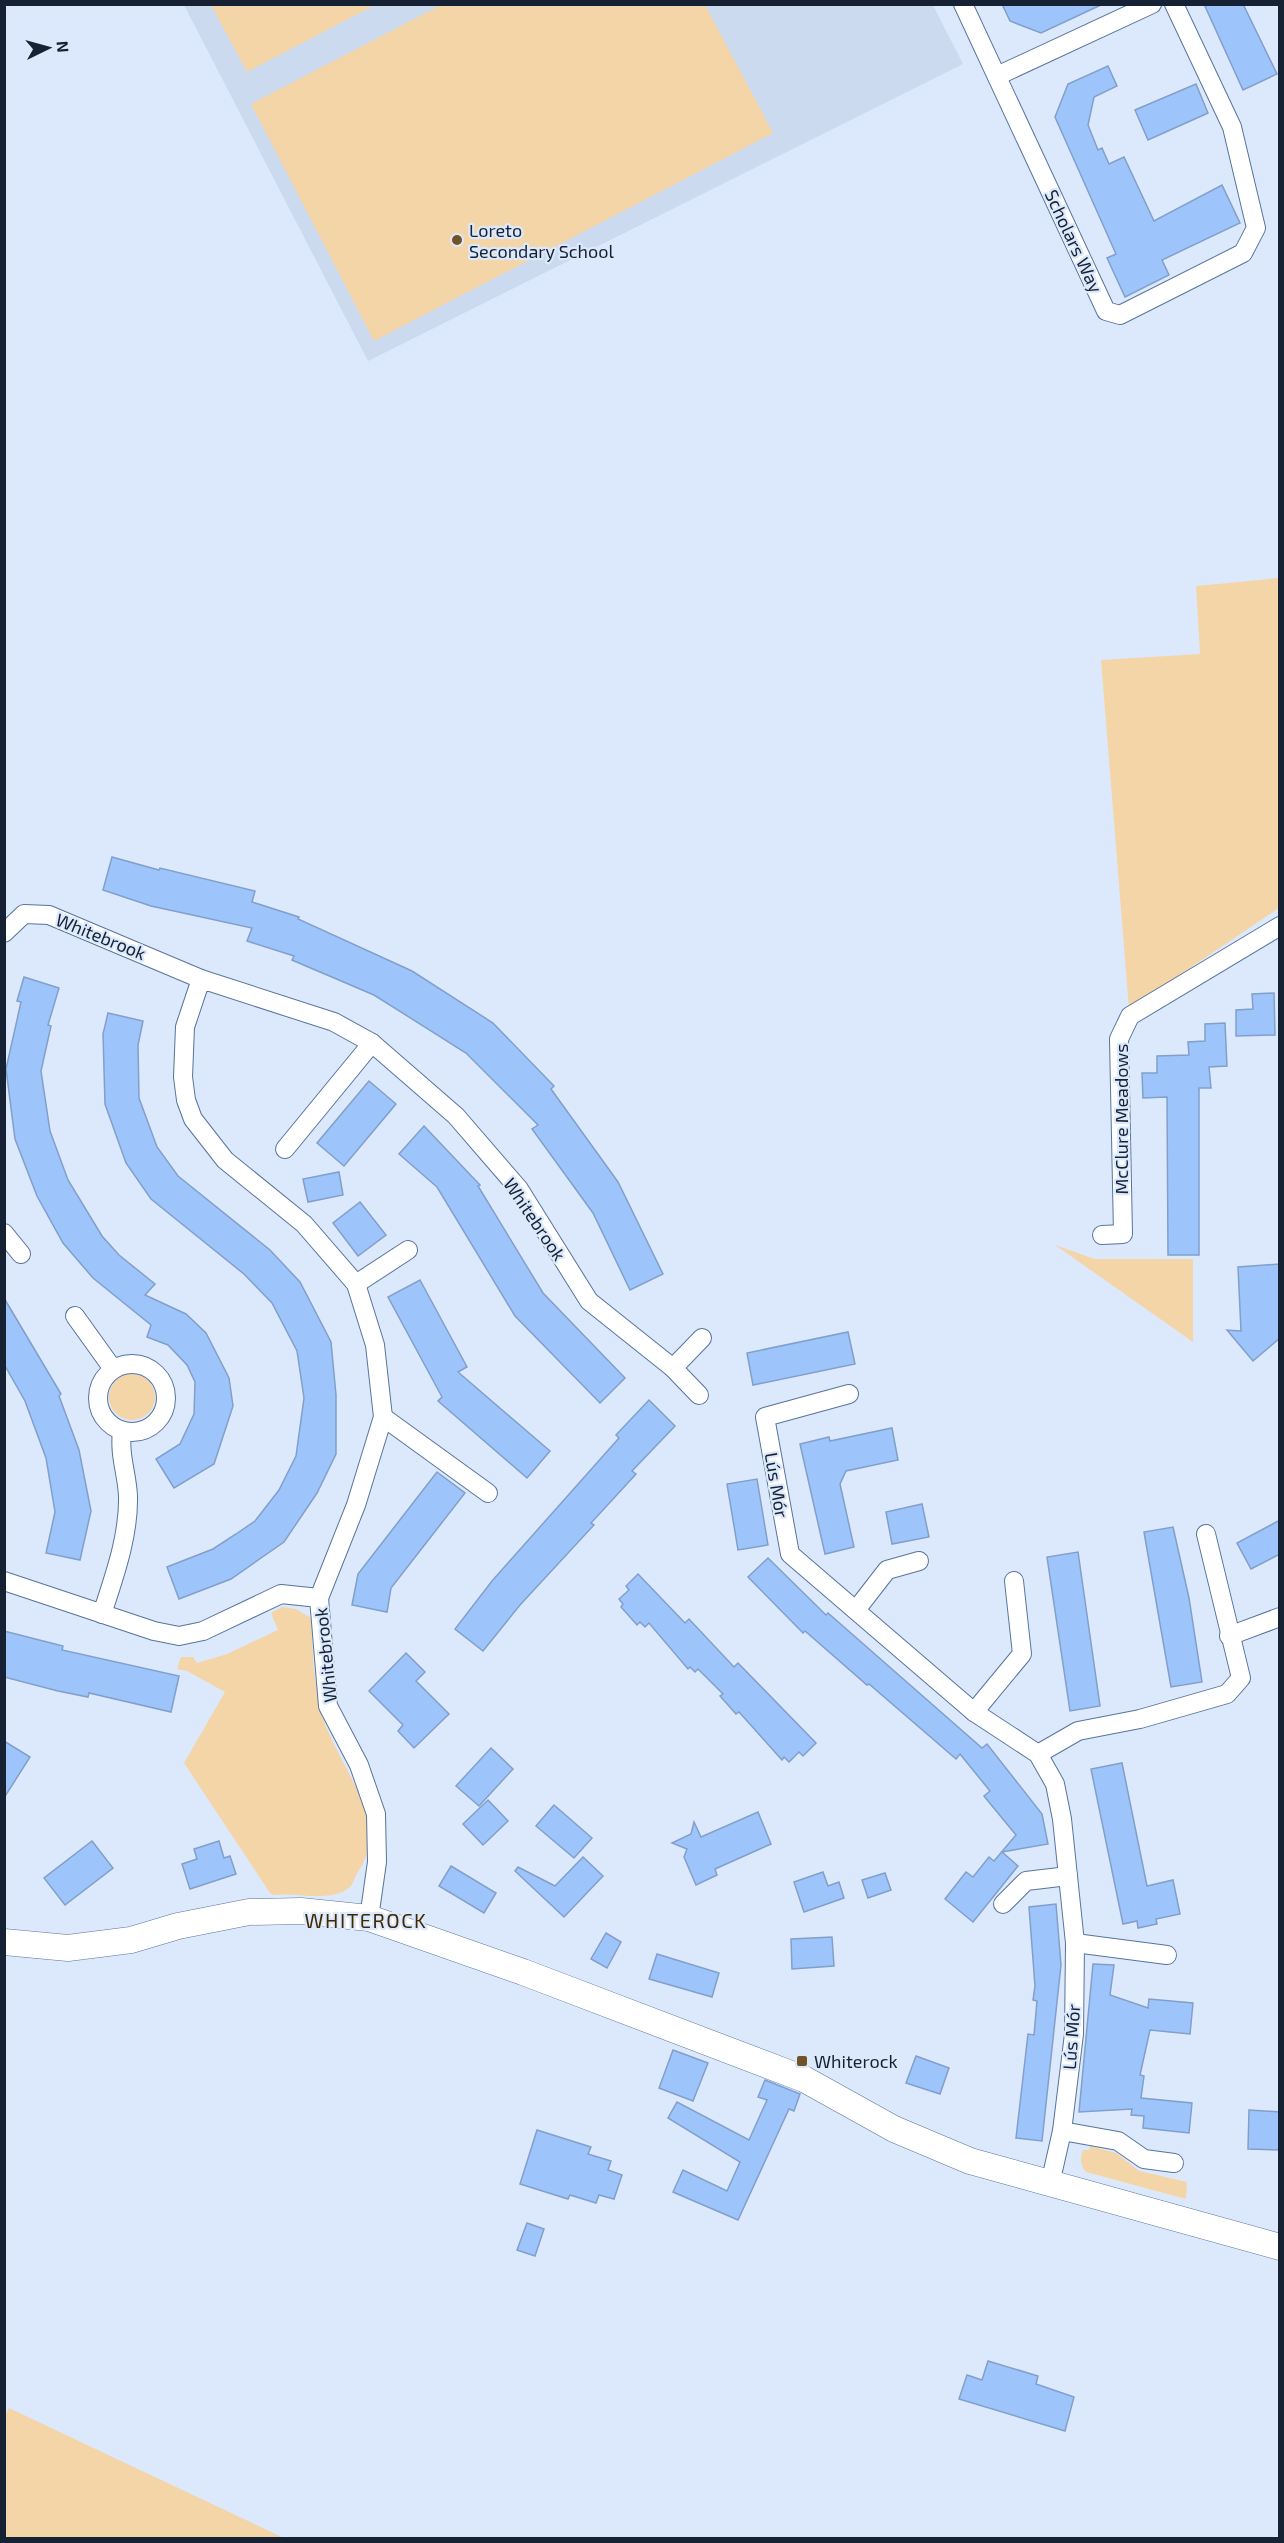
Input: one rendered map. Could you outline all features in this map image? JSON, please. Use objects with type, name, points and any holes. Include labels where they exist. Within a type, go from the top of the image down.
[{"type":"street","name":"Scholars Way","points":[[963,4],[1106,311],[1120,315],[1243,253],[1256,228],[1232,127],[1174,4]]},
{"type":"street","points":[[997,76],[1152,4]]},
{"type":"street","name":"Whitebrook","points":[[4,933],[24,914],[49,915],[201,979],[334,1022],[372,1043],[456,1116],[519,1189],[589,1301],[673,1368],[699,1395]]},
{"type":"street","name":"McClure Meadows","points":[[1102,1235],[1123,1234],[1119,1039],[1130,1016],[1280,926]]},
{"type":"street","name":"Whitebrook","points":[[201,979],[185,1027],[183,1077],[193,1119],[225,1160],[304,1224],[356,1284],[375,1346],[383,1417],[356,1505],[319,1598],[328,1706],[359,1765],[376,1814],[376,1862],[369,1918]]},
{"type":"street","points":[[285,1149],[372,1043]]},
{"type":"street","points":[[4,1233],[21,1254]]},
{"type":"street","points":[[356,1284],[408,1250]]},
{"type":"street","points":[[75,1316],[113,1369]]},
{"type":"street","points":[[673,1368],[702,1338]]},
{"type":"street","points":[[124,1364],[147,1367],[156,1373],[166,1394],[166,1405],[154,1425],[144,1431],[122,1431],[104,1418],[99,1408],[99,1386],[113,1369],[124,1364]]},
{"type":"street","name":"Lús Mór","points":[[849,1395],[765,1417],[790,1554],[974,1712],[1038,1754],[1055,1784],[1062,1819],[1075,1943],[1074,2034],[1062,2131],[1050,2184]]},
{"type":"street","points":[[383,1417],[488,1493]]},
{"type":"street","points":[[102,1614],[120,1557],[128,1496],[119,1451],[122,1431]]},
{"type":"street","points":[[1038,1754],[1078,1731],[1140,1719],[1227,1694],[1241,1678],[1206,1534]]},
{"type":"street","points":[[856,1610],[887,1570],[919,1561]]},
{"type":"street","name":"Whitebrook","points":[[4,1581],[154,1631],[179,1636],[203,1631],[281,1594],[319,1598]]},
{"type":"street","points":[[974,1712],[1022,1654],[1014,1581]]},
{"type":"street","points":[[1229,1636],[1280,1617]]},
{"type":"street","points":[[1003,1904],[1026,1881],[1068,1876]]},
{"type":"street","points":[[4,1942],[68,1948],[120,1942],[249,1912],[301,1911],[369,1918],[523,1972],[804,2079],[894,2129],[970,2161],[1280,2247]]},
{"type":"street","points":[[1075,1943],[1167,1955]]},
{"type":"street","points":[[1062,2131],[1118,2141],[1144,2159],[1174,2163]]},
{"type":"shaded area","name":"Loreto Secondary School","points":[[184,5],[933,5],[963,64],[368,361]]},
{"type":"shaded area","points":[[211,5],[375,5],[247,72]]},
{"type":"shaded area","name":"Loreto Secondary School","points":[[441,5],[705,5],[773,133],[374,341],[251,104]]},
{"type":"shaded area","points":[[1279,578],[1279,908],[1129,1009],[1101,660],[1200,654],[1196,586]]},
{"type":"shaded area","points":[[1055,1245],[1095,1259],[1193,1259],[1193,1342]]},
{"type":"shaded area","points":[[132,1374],[148,1381],[155,1397],[148,1413],[132,1420],[116,1413],[109,1397],[116,1381]]},
{"type":"shaded area","points":[[282,1607],[296,1609],[311,1618],[315,1681],[323,1718],[366,1814],[369,1834],[367,1853],[351,1886],[338,1894],[320,1896],[273,1895],[270,1893],[184,1763],[225,1692],[187,1671],[177,1669],[181,1657],[193,1657],[197,1663],[227,1654],[278,1630],[271,1613]]},
{"type":"shaded area","points":[[1090,2146],[1116,2153],[1139,2171],[1187,2182],[1186,2199],[1086,2172],[1081,2156],[1083,2150],[1089,2150]]},
{"type":"shaded area","points":[[9,2408],[284,2538],[5,2538],[4,2417]]},
{"type":"building","points":[[1002,4],[1103,4],[1041,33],[1010,21]]},
{"type":"building","points":[[1204,4],[1243,4],[1277,74],[1243,90]]},
{"type":"building","points":[[1108,66],[1117,86],[1094,97],[1088,125],[1098,150],[1102,148],[1109,164],[1124,157],[1154,221],[1222,185],[1240,223],[1162,260],[1169,275],[1125,297],[1107,258],[1116,254],[1055,117],[1068,84]]},
{"type":"building","points":[[1196,84],[1208,113],[1148,140],[1135,110]]},
{"type":"building","points":[[112,857],[255,891],[252,902],[299,917],[298,919],[412,971],[493,1023],[554,1086],[551,1089],[618,1182],[663,1274],[630,1290],[593,1213],[532,1129],[538,1125],[466,1053],[374,995],[292,960],[294,956],[247,941],[252,928],[151,906],[103,890]]},
{"type":"building","points":[[24,977],[59,988],[48,1025],[51,1026],[41,1071],[50,1131],[68,1180],[102,1236],[119,1255],[155,1284],[145,1295],[186,1314],[206,1333],[229,1378],[233,1406],[214,1464],[174,1488],[156,1459],[180,1444],[194,1414],[195,1382],[187,1365],[168,1345],[147,1337],[151,1325],[93,1278],[63,1243],[37,1196],[15,1139],[6,1069],[21,1002],[17,1001]]},
{"type":"building","points":[[1274,993],[1275,1035],[1236,1036],[1236,1010],[1253,1009],[1252,994]]},
{"type":"building","points":[[108,1013],[143,1021],[138,1045],[139,1098],[157,1147],[178,1176],[270,1250],[300,1282],[331,1342],[336,1395],[336,1454],[317,1493],[284,1542],[231,1579],[179,1599],[167,1567],[213,1549],[255,1521],[279,1490],[296,1456],[304,1398],[297,1351],[272,1303],[244,1274],[151,1199],[126,1163],[105,1104],[103,1034]]},
{"type":"building","points":[[1225,1023],[1227,1066],[1209,1067],[1211,1088],[1199,1088],[1199,1255],[1168,1255],[1167,1097],[1143,1098],[1142,1073],[1157,1073],[1157,1056],[1189,1055],[1188,1042],[1205,1041],[1205,1024]]},
{"type":"building","points":[[369,1081],[396,1104],[344,1166],[317,1143]]},
{"type":"building","points":[[424,1126],[480,1185],[478,1186],[543,1293],[625,1378],[600,1403],[515,1316],[437,1187],[399,1154]]},
{"type":"building","points":[[339,1172],[343,1195],[308,1202],[303,1179]]},
{"type":"building","points":[[360,1202],[386,1235],[358,1256],[333,1223]]},
{"type":"building","points":[[1280,1264],[1280,1338],[1253,1361],[1227,1330],[1241,1331],[1238,1267]]},
{"type":"building","points":[[420,1280],[467,1367],[458,1372],[550,1451],[527,1478],[438,1401],[442,1397],[388,1297]]},
{"type":"building","points":[[4,1298],[61,1394],[59,1396],[79,1450],[91,1511],[80,1560],[46,1553],[55,1512],[46,1458],[25,1401],[4,1364]]},
{"type":"building","points":[[848,1332],[855,1364],[753,1385],[747,1353]]},
{"type":"building","points":[[649,1400],[675,1426],[632,1471],[636,1474],[591,1523],[594,1525],[520,1605],[483,1651],[455,1629],[492,1581],[619,1438],[616,1435]]},
{"type":"building","points":[[892,1428],[898,1460],[846,1471],[840,1484],[854,1547],[825,1554],[800,1444],[829,1437],[830,1441]]},
{"type":"building","points":[[437,1472],[465,1493],[391,1588],[387,1612],[352,1605],[358,1574]]},
{"type":"building","points":[[757,1479],[768,1545],[738,1550],[727,1484]]},
{"type":"building","points":[[922,1504],[929,1537],[892,1544],[886,1512]]},
{"type":"building","points":[[1280,1520],[1280,1554],[1251,1569],[1237,1543]]},
{"type":"building","points":[[1173,1527],[1189,1598],[1202,1682],[1171,1687],[1144,1532]]},
{"type":"building","points":[[1078,1552],[1100,1706],[1070,1711],[1047,1557]]},
{"type":"building","points":[[768,1558],[826,1615],[828,1613],[982,1748],[987,1744],[1042,1814],[1048,1844],[1002,1852],[1018,1866],[973,1922],[945,1899],[966,1872],[973,1877],[989,1857],[994,1861],[1016,1835],[984,1796],[990,1791],[960,1754],[956,1759],[805,1631],[803,1633],[748,1577]]},
{"type":"building","points":[[638,1574],[685,1623],[689,1619],[734,1667],[738,1663],[816,1743],[803,1756],[799,1752],[789,1762],[784,1757],[782,1760],[739,1712],[736,1714],[720,1696],[723,1694],[698,1669],[695,1672],[690,1667],[688,1669],[649,1623],[645,1627],[640,1622],[637,1625],[621,1607],[623,1604],[619,1599],[629,1590],[626,1586]]},
{"type":"building","points":[[4,1631],[63,1646],[62,1650],[179,1676],[171,1712],[89,1693],[88,1697],[58,1691],[4,1677]]},
{"type":"building","points":[[406,1653],[425,1672],[416,1681],[449,1714],[414,1748],[398,1731],[403,1725],[369,1691]]},
{"type":"building","points":[[4,1741],[30,1757],[4,1798]]},
{"type":"building","points":[[491,1748],[513,1769],[479,1806],[456,1786]]},
{"type":"building","points":[[1122,1763],[1147,1886],[1173,1880],[1180,1914],[1156,1919],[1157,1924],[1138,1928],[1137,1921],[1123,1924],[1091,1769]]},
{"type":"building","points":[[488,1800],[508,1821],[483,1845],[463,1824]]},
{"type":"building","points":[[554,1805],[592,1838],[574,1858],[536,1826]]},
{"type":"building","points":[[758,1812],[771,1844],[715,1869],[717,1875],[696,1885],[684,1857],[687,1849],[672,1843],[691,1834],[694,1822],[701,1837]]},
{"type":"building","points":[[92,1841],[113,1868],[65,1905],[44,1878]]},
{"type":"building","points":[[219,1841],[224,1858],[230,1856],[236,1874],[190,1889],[182,1864],[197,1859],[194,1849]]},
{"type":"building","points":[[583,1857],[603,1876],[564,1917],[515,1871],[518,1867],[555,1886]]},
{"type":"building","points":[[451,1866],[496,1893],[484,1913],[439,1886]]},
{"type":"building","points":[[823,1872],[828,1886],[839,1882],[844,1898],[804,1912],[794,1882]]},
{"type":"building","points":[[885,1873],[891,1890],[868,1898],[862,1880]]},
{"type":"building","points":[[1056,1904],[1061,1965],[1042,2141],[1016,2138],[1028,2034],[1034,2035],[1037,2001],[1033,2000],[1035,1986],[1029,1907]]},
{"type":"building","points":[[606,1933],[621,1942],[607,1968],[591,1959]]},
{"type":"building","points":[[832,1937],[834,1966],[792,1969],[791,1939]]},
{"type":"building","points":[[657,1954],[719,1973],[712,1997],[649,1979]]},
{"type":"building","points":[[1093,1964],[1114,1965],[1110,1995],[1148,2008],[1149,1999],[1193,2003],[1190,2034],[1150,2030],[1140,2075],[1144,2076],[1141,2098],[1192,2103],[1189,2133],[1143,2128],[1144,2116],[1131,2115],[1132,2109],[1079,2112]]},
{"type":"building","points":[[673,2050],[708,2063],[693,2101],[659,2088]]},
{"type":"building","points":[[916,2056],[949,2068],[940,2094],[906,2083]]},
{"type":"building","points":[[765,2080],[800,2094],[794,2111],[789,2109],[738,2220],[673,2192],[683,2170],[727,2191],[740,2162],[668,2118],[677,2102],[749,2140],[767,2100],[758,2097]]},
{"type":"building","points":[[1249,2110],[1280,2112],[1280,2150],[1248,2149]]},
{"type":"building","points":[[537,2130],[591,2147],[588,2154],[611,2161],[608,2170],[622,2175],[614,2199],[599,2195],[596,2203],[570,2195],[568,2199],[520,2184]]},
{"type":"building","points":[[527,2223],[544,2229],[535,2256],[517,2250]]},
{"type":"building","points":[[988,2361],[1038,2376],[1036,2384],[1074,2397],[1065,2431],[959,2399],[967,2375],[982,2380]]},
{"type":"place","name":"Loreto Secondary School","points":[[457,240]]},
{"type":"place","name":"Whiterock","points":[[802,2061]]},
{"type":"district","name":"WHITEROCK","points":[[366,1920]]}]
